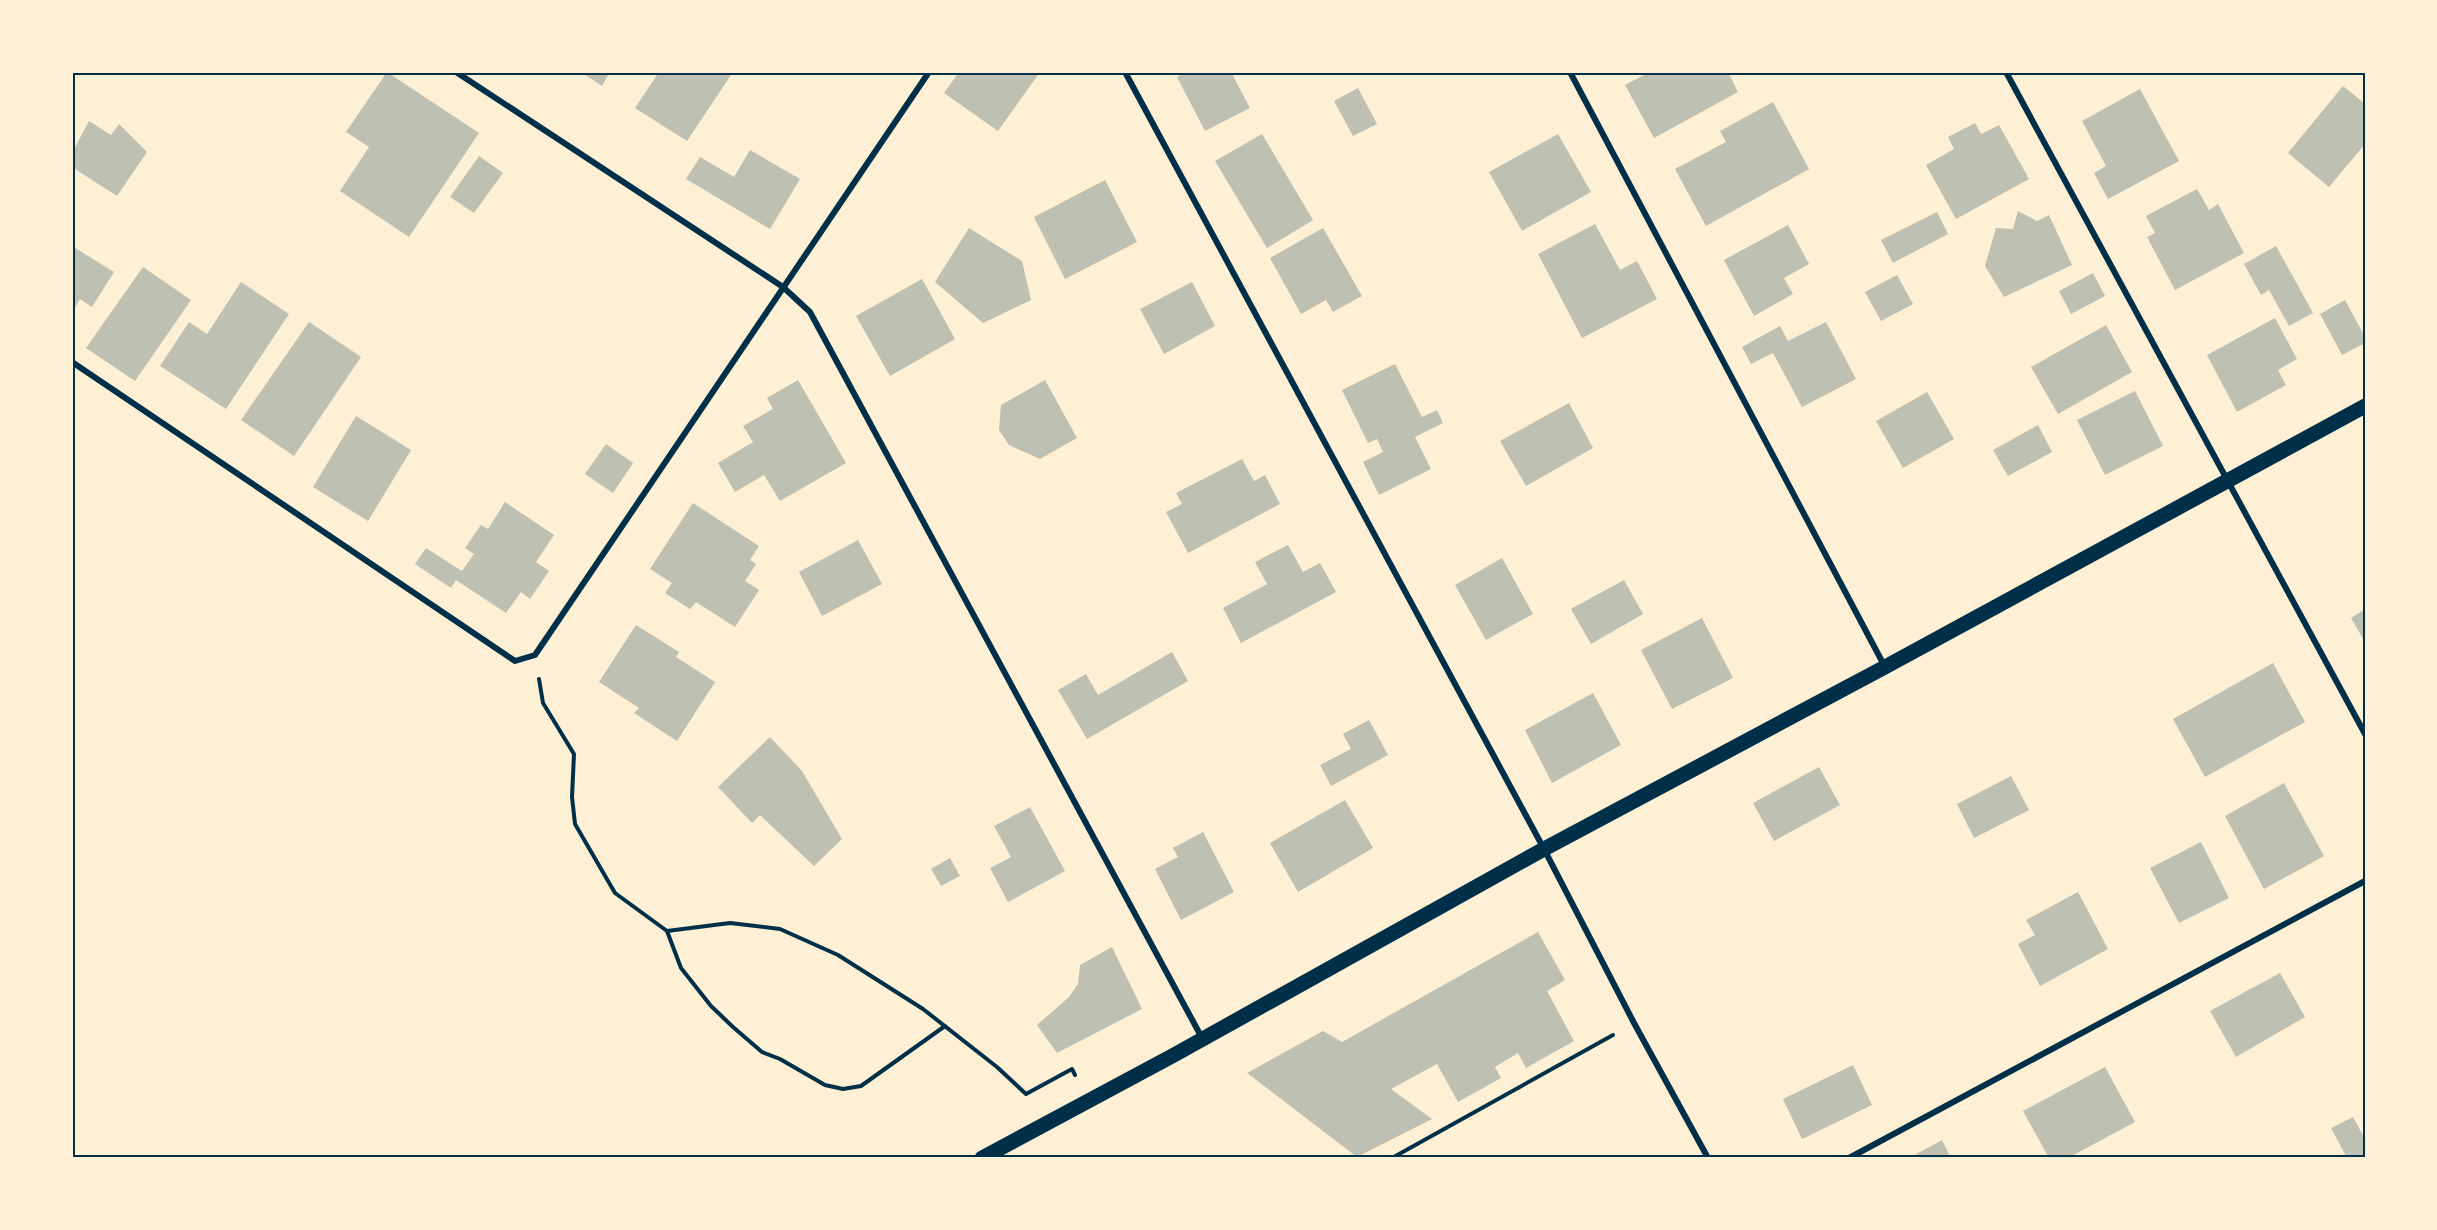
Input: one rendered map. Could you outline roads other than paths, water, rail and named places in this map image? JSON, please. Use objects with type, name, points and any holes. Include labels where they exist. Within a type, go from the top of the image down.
[{"type":"main road","points":[[982,1158],[1203,1039],[1544,849],[1885,668],[2365,406]]},
{"type":"street","points":[[456,72],[783,287],[810,312],[1203,1039]]},
{"type":"street","points":[[72,362],[515,661],[535,655],[928,72]]},
{"type":"street","points":[[1125,72],[1708,1158]]},
{"type":"street","points":[[1570,72],[1885,668]]},
{"type":"street","points":[[2006,72],[2365,734]]},
{"type":"street","points":[[1849,1158],[2365,881]]}]
